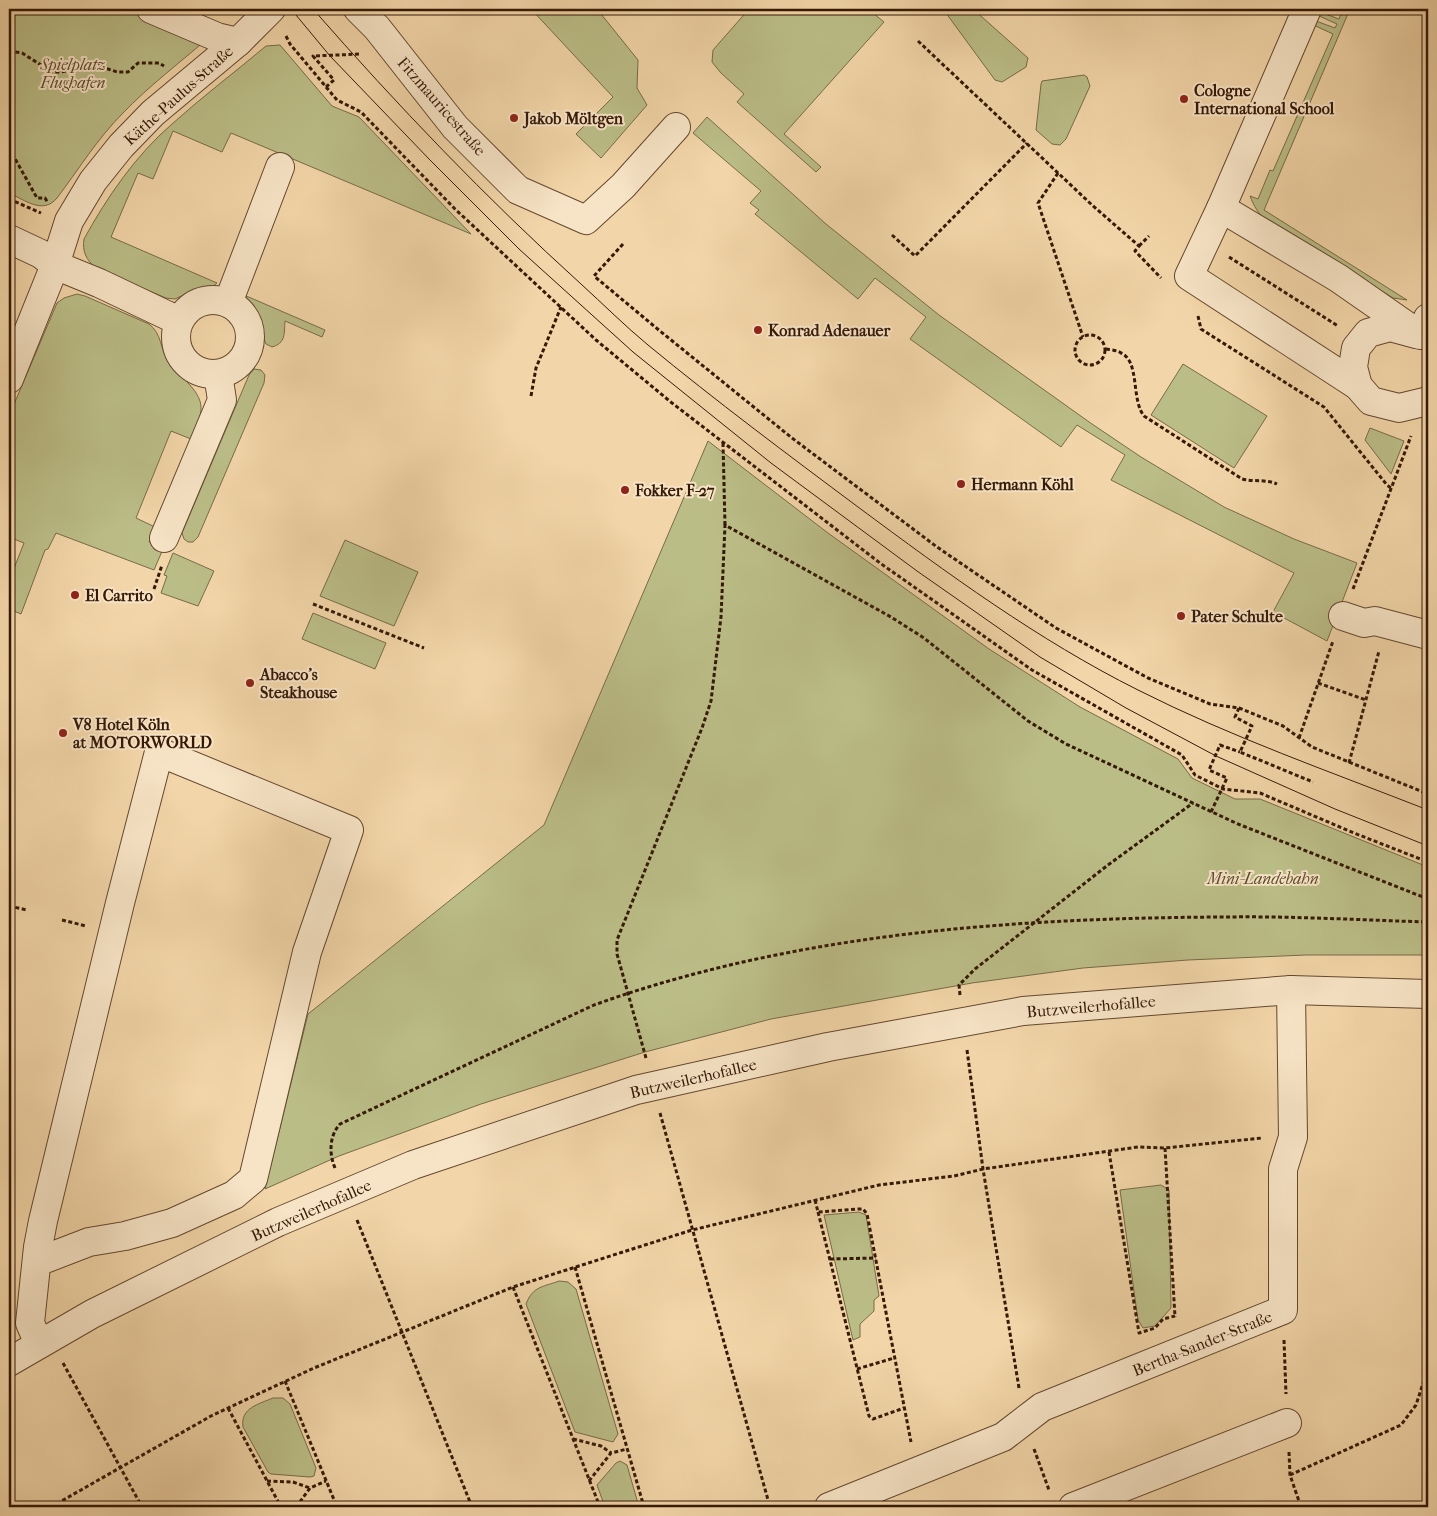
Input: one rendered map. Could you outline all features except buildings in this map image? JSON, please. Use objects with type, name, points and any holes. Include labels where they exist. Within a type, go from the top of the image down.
[{"type":"street","points":[[151,9],[217,37],[238,42]]},
{"type":"street","name":"Fitzmauricestraße","points":[[358,9],[377,28],[455,127],[518,190],[586,220],[623,186],[676,127]]},
{"type":"street","points":[[1307,9],[1206,242],[1189,276],[1358,386],[1371,401],[1399,408],[1426,402]]},
{"type":"street","name":"Käthe-Paulus-Straße","points":[[9,379],[55,265],[69,221],[93,182],[121,146],[154,113],[238,42],[270,10]]},
{"type":"street","points":[[228,303],[280,167]]},
{"type":"street","points":[[1221,208],[1426,331]]},
{"type":"street","points":[[9,240],[41,254],[55,265],[99,283],[179,321]]},
{"type":"street","points":[[214,300],[228,303],[239,311],[247,322],[250,336],[248,349],[242,361],[231,370],[218,374],[206,374],[195,370],[179,354],[176,344],[176,332],[179,321],[188,309],[200,302],[214,300]]},
{"type":"street","points":[[1358,386],[1353,367],[1356,348],[1368,333],[1390,328],[1426,331]]},
{"type":"street","points":[[164,538],[222,400],[218,374]]},
{"type":"street","points":[[1343,616],[1364,623],[1375,621],[1428,635]]},
{"type":"street","points":[[37,1262],[89,1242],[125,1236],[172,1223],[234,1195],[253,1179],[307,952],[349,830],[159,752],[120,903],[43,1221],[37,1262],[30,1323],[44,1341]]},
{"type":"street","name":"Butzweilerhofallee","points":[[9,1362],[92,1314],[278,1222],[413,1165],[636,1090],[828,1047],[1023,1011],[1291,990],[1428,994]]},
{"type":"street","name":"Bertha-Sander-Straße","points":[[829,1507],[925,1470],[1003,1437],[1042,1407],[1283,1310],[1283,1169],[1293,1137],[1291,990]]},
{"type":"street","points":[[1062,1503],[1287,1423]]},
{"type":"path","points":[[270,10],[290,44],[337,100],[361,112],[455,209],[596,340],[723,443],[880,563],[1032,670],[1182,755],[1195,775],[1222,789],[1260,793],[1354,834],[1428,862]]},
{"type":"path","points":[[918,41],[1058,173],[1139,246]]},
{"type":"path","points":[[9,50],[22,53],[52,72],[88,67],[128,72],[138,63],[159,62],[166,67],[162,74]]},
{"type":"path","points":[[326,87],[334,80],[313,56],[362,54]]},
{"type":"path","points":[[892,235],[915,256],[1027,143]]},
{"type":"path","points":[[9,148],[36,198],[45,198],[50,205]]},
{"type":"path","points":[[1058,173],[1038,203],[1083,336]]},
{"type":"path","points":[[1149,236],[1135,251],[1165,284]]},
{"type":"path","points":[[1206,242],[1362,341]]},
{"type":"path","points":[[623,244],[594,276],[799,444],[937,547],[1056,628],[1148,678],[1210,704],[1239,708],[1283,726],[1312,747],[1428,794]]},
{"type":"path","points":[[531,396],[536,368],[561,307]]},
{"type":"path","points":[[1197,313],[1201,329],[1324,407],[1386,485],[1392,488]]},
{"type":"path","points":[[1088,335],[1098,336],[1106,349],[1103,359],[1094,365],[1084,365],[1077,358],[1074,349],[1079,339],[1088,335]]},
{"type":"path","points":[[1106,349],[1124,354],[1129,361],[1135,381],[1137,406],[1144,416],[1242,479],[1271,481],[1278,484]]},
{"type":"path","points":[[1299,738],[1343,616],[1426,402]]},
{"type":"path","points":[[644,1052],[617,954],[617,940],[702,728],[711,701],[721,617],[725,525],[723,443]]},
{"type":"path","points":[[725,525],[891,617],[916,633],[1028,721],[1066,744],[1238,824],[1428,899]]},
{"type":"path","points":[[313,604],[424,648]]},
{"type":"path","points":[[1349,763],[1387,624]]},
{"type":"path","points":[[1318,683],[1366,700]]},
{"type":"path","points":[[1239,708],[1235,717],[1252,726],[1240,752]]},
{"type":"path","points":[[1211,812],[1227,778],[1209,770],[1220,745],[1313,782]]},
{"type":"path","points":[[1062,1503],[1024,1422],[983,1169],[959,985],[975,970],[1108,865],[1194,803]]},
{"type":"path","points":[[9,906],[27,910]]},
{"type":"path","points":[[472,1507],[331,1160],[334,1130],[340,1124],[585,1009],[628,993],[784,952],[875,938],[1035,922],[1226,916],[1428,922]]},
{"type":"path","points":[[653,1087],[770,1507]]},
{"type":"path","points":[[51,1507],[228,1408],[285,1381],[513,1287],[692,1230],[879,1185],[954,1176],[983,1169],[1138,1147],[1165,1148],[1293,1137]]},
{"type":"path","points":[[1165,1148],[1177,1353]]},
{"type":"path","points":[[1109,1152],[1139,1333],[1155,1328],[1163,1318],[1174,1316]]},
{"type":"path","points":[[815,1200],[869,1416],[873,1419],[904,1408]]},
{"type":"path","points":[[818,1212],[863,1210],[868,1214],[910,1440],[925,1470]]},
{"type":"path","points":[[830,1259],[876,1258]]},
{"type":"path","points":[[574,1267],[644,1507]]},
{"type":"path","points":[[513,1287],[600,1507]]},
{"type":"path","points":[[44,1341],[142,1507]]},
{"type":"path","points":[[857,1369],[894,1358]]},
{"type":"path","points":[[1290,1475],[1401,1425],[1416,1405],[1428,1368]]},
{"type":"path","points":[[285,1381],[337,1507]]},
{"type":"path","points":[[228,1408],[281,1507]]},
{"type":"path","points":[[573,1439],[601,1446],[611,1453]]},
{"type":"path","points":[[589,1481],[611,1453],[627,1448]]},
{"type":"path","points":[[267,1481],[293,1482],[310,1488]]},
{"type":"path","points":[[296,1507],[310,1488],[326,1481]]},
{"type":"green space","name":"Spielplatz Flughafen","points":[[9,9],[132,9],[206,40],[123,113],[96,144],[57,198],[52,203],[46,205],[34,205],[9,193]]},
{"type":"green space","points":[[531,9],[597,9],[638,60],[637,88],[647,105],[601,158],[576,134],[613,97]]},
{"type":"green space","points":[[749,9],[868,9],[884,22],[784,134],[821,167],[816,172],[737,102],[744,94],[712,62],[713,50]]},
{"type":"green space","points":[[943,9],[973,9],[1028,58],[1026,67],[1002,82],[995,80]]},
{"type":"green space","points":[[1312,9],[1339,19],[1343,9],[1350,9],[1264,210],[1407,300],[1393,298],[1267,221],[1261,216],[1250,196],[1258,199],[1270,170],[1273,171],[1333,34],[1307,22],[1305,17],[1335,28],[1337,24],[1308,11]]},
{"type":"green space","points":[[280,45],[332,106],[359,117],[471,234],[231,133],[222,152],[173,131],[153,179],[138,173],[111,237],[217,283],[211,288],[190,292],[175,299],[166,298],[96,268],[86,255],[84,239],[112,192],[134,163],[172,124],[266,46]]},
{"type":"green space","points":[[1084,75],[1087,77],[1090,86],[1066,139],[1060,145],[1052,144],[1036,130],[1042,81]]},
{"type":"green space","points":[[707,117],[826,224],[939,315],[1092,424],[1141,457],[1224,507],[1294,539],[1357,563],[1327,641],[1273,612],[1294,573],[1111,480],[1125,455],[1077,425],[1061,447],[910,339],[926,317],[875,278],[858,299],[755,214],[759,210],[750,203],[761,191],[693,133]]},
{"type":"green space","points":[[77,294],[149,324],[159,337],[165,357],[170,365],[197,394],[200,401],[200,414],[191,439],[171,431],[136,518],[155,527],[149,542],[163,549],[154,570],[56,533],[48,549],[45,550],[21,614],[9,609],[9,581],[24,543],[9,537],[9,416],[57,303],[64,298]]},
{"type":"green space","points":[[244,295],[325,330],[322,337],[285,321],[284,334],[280,343],[272,347],[266,344],[256,313],[243,297]]},
{"type":"green space","points":[[1183,364],[1267,416],[1234,468],[1151,415]]},
{"type":"green space","points":[[254,369],[261,370],[265,375],[264,383],[198,537],[193,542],[188,542],[184,539],[182,533],[249,375]]},
{"type":"green space","points":[[1370,428],[1404,441],[1391,474],[1365,440]]},
{"type":"green space","name":"Mini-Landebahn","points":[[708,441],[828,533],[989,649],[1080,707],[1178,759],[1192,778],[1235,799],[1260,799],[1428,867],[1428,955],[1306,955],[1188,960],[1083,968],[972,983],[771,1019],[645,1052],[481,1104],[339,1156],[265,1189],[308,1014],[544,825]]},
{"type":"green space","points":[[345,540],[418,572],[394,626],[320,596]]},
{"type":"green space","points":[[173,553],[214,571],[198,606],[161,593],[167,576],[164,575]]},
{"type":"green space","points":[[313,613],[386,643],[375,669],[302,639]]},
{"type":"green space","points":[[1161,1185],[1169,1190],[1171,1308],[1155,1326],[1143,1328],[1138,1320],[1120,1190]]},
{"type":"green space","points":[[859,1212],[866,1215],[879,1296],[874,1300],[874,1311],[860,1324],[860,1337],[853,1340],[824,1215]]},
{"type":"green space","points":[[559,1281],[568,1282],[576,1289],[618,1434],[613,1442],[575,1432],[526,1304],[535,1290]]},
{"type":"green space","points":[[273,1398],[283,1398],[290,1404],[316,1468],[314,1476],[271,1474],[268,1472],[243,1427],[244,1415],[247,1411]]},
{"type":"green space","points":[[620,1461],[627,1465],[639,1507],[605,1507],[597,1485],[616,1463]]},
{"type":"tram line","points":[[291,9],[330,56],[430,160],[519,249],[633,352],[771,463],[917,571],[1040,657],[1126,708],[1216,756],[1335,809],[1428,846]]},
{"type":"tram line","points":[[313,9],[410,116],[477,185],[631,330],[752,427],[925,556],[1029,628],[1138,690],[1245,739],[1428,810]]},
{"type":"place","name":"Cologne International School","points":[[1184,99]]},
{"type":"place","name":"Jakob Möltgen","points":[[514,118]]},
{"type":"place","name":"Konrad Adenauer","points":[[758,330]]},
{"type":"place","name":"Hermann Köhl","points":[[961,484]]},
{"type":"place","name":"Fokker F-27","points":[[625,490]]},
{"type":"place","name":"El Carrito","points":[[75,595]]},
{"type":"place","name":"Pater Schulte","points":[[1181,616]]},
{"type":"place","name":"Abacco's Steakhouse","points":[[250,683]]},
{"type":"place","name":"V8 Hotel Köln at MOTORWORLD","points":[[63,733]]}]
